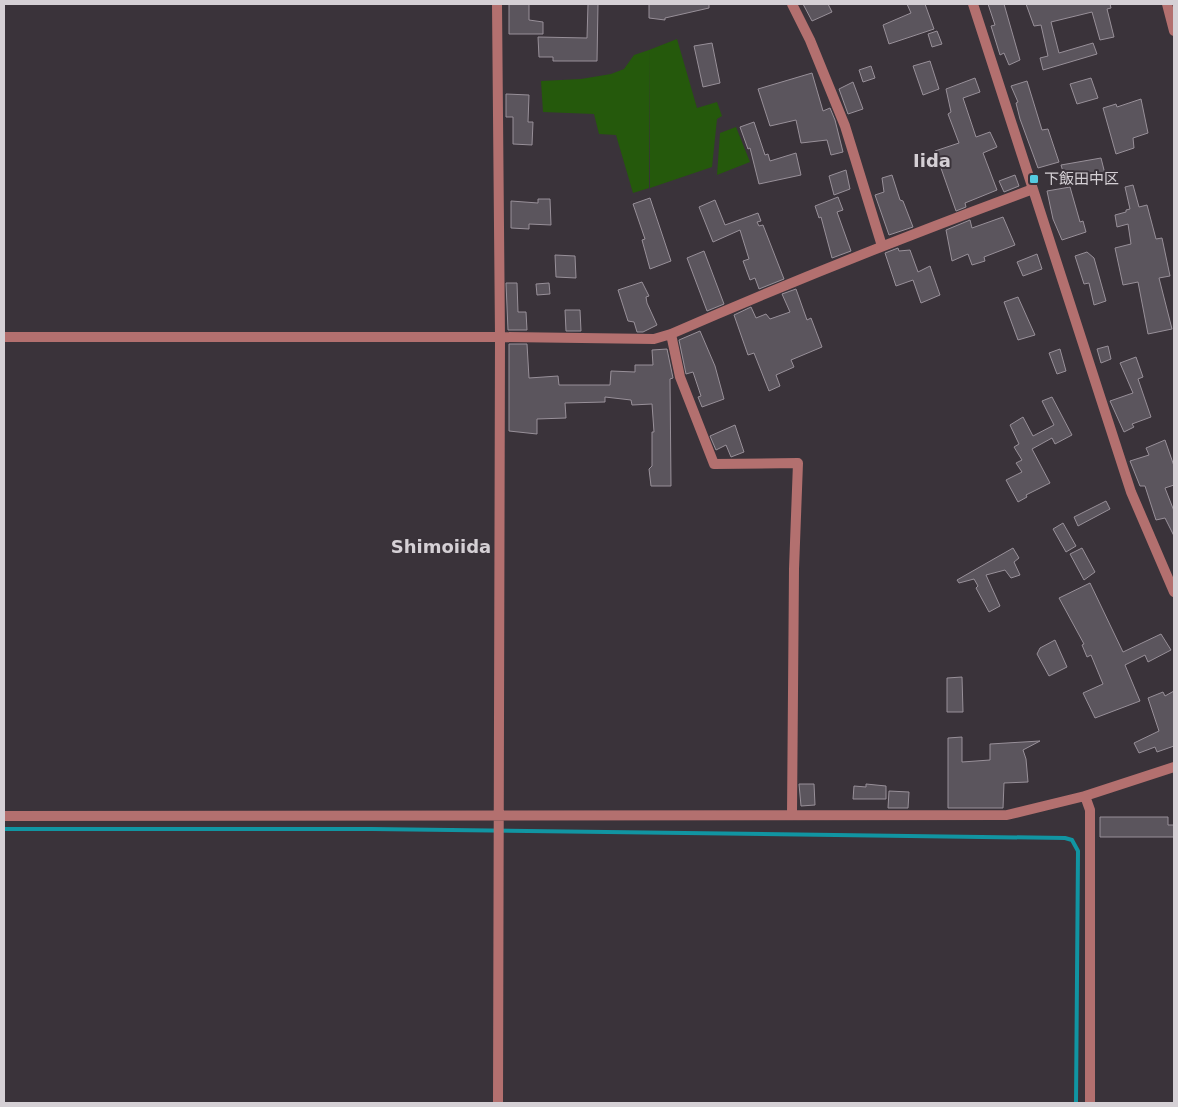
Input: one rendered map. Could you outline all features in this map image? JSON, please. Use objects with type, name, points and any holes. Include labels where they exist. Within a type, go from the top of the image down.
[{"type":"street","points":[[497,4],[500,337],[498,1103]]},
{"type":"street","points":[[792,4],[810,40],[845,126],[882,246]]},
{"type":"street","points":[[973,4],[1131,492],[1174,592]]},
{"type":"street","points":[[1167,4],[1174,31]]},
{"type":"street","points":[[4,338],[500,337],[654,339],[671,334],[776,288],[882,246],[1033,189]]},
{"type":"street","points":[[671,334],[680,377],[714,464],[798,463],[794,569],[792,814]]},
{"type":"street","points":[[4,816],[498,819],[792,814],[1007,815],[1085,796],[1174,767]]},
{"type":"street","points":[[1085,796],[1090,810],[1090,1103]]},
{"type":"green space","points":[[677,39],[697,108],[717,102],[722,116],[717,119],[712,167],[650,188],[649,50]]},
{"type":"green space","points":[[649,50],[649,188],[633,193],[616,135],[599,134],[594,114],[543,112],[541,81],[581,79],[611,74],[624,69],[634,55]]},
{"type":"green space","points":[[736,127],[750,162],[717,175],[720,133]]},
{"type":"building","points":[[509,4],[529,4],[529,20],[543,22],[543,34],[509,34]]},
{"type":"building","points":[[588,4],[598,4],[597,61],[553,61],[553,57],[539,57],[538,37],[587,38]]},
{"type":"building","points":[[649,4],[709,4],[709,8],[665,18],[665,20],[649,18]]},
{"type":"building","points":[[803,4],[828,4],[832,12],[812,21]]},
{"type":"building","points":[[907,4],[925,4],[934,29],[889,44],[883,25],[911,13]]},
{"type":"building","points":[[988,4],[1004,4],[1020,60],[1009,65],[1004,53],[1000,55],[991,26],[995,25]]},
{"type":"building","points":[[1026,4],[1110,4],[1111,8],[1107,9],[1114,37],[1100,40],[1092,12],[1051,22],[1059,53],[1093,43],[1097,54],[1043,70],[1040,58],[1048,56],[1041,25],[1034,26]]},
{"type":"building","points":[[937,31],[942,44],[932,47],[928,34]]},
{"type":"building","points":[[712,43],[720,83],[703,87],[694,46]]},
{"type":"building","points":[[930,61],[939,89],[923,95],[913,66]]},
{"type":"building","points":[[871,66],[875,78],[863,82],[859,70]]},
{"type":"building","points":[[812,73],[823,111],[830,108],[835,120],[843,152],[831,155],[827,140],[801,143],[796,120],[770,126],[758,89]]},
{"type":"building","points":[[975,78],[980,92],[963,98],[976,137],[990,132],[997,147],[983,153],[997,190],[965,203],[966,207],[956,211],[935,151],[959,143],[948,114],[951,112],[946,89]]},
{"type":"building","points":[[1091,78],[1098,98],[1077,104],[1070,84]]},
{"type":"building","points":[[1027,81],[1042,130],[1048,129],[1059,162],[1038,168],[1020,119],[1016,103],[1018,102],[1011,86]]},
{"type":"building","points":[[853,82],[863,109],[848,114],[839,89]]},
{"type":"building","points":[[506,94],[529,95],[528,122],[533,122],[532,145],[513,144],[513,117],[506,117]]},
{"type":"building","points":[[1141,99],[1148,133],[1133,138],[1134,148],[1116,154],[1103,108],[1116,104],[1117,107]]},
{"type":"building","points":[[754,122],[765,155],[768,154],[770,161],[796,153],[801,175],[759,184],[750,148],[748,149],[740,127]]},
{"type":"building","points":[[1101,158],[1106,178],[1067,185],[1061,165]]},
{"type":"building","points":[[846,170],[850,189],[834,195],[829,176]]},
{"type":"building","points":[[892,175],[900,200],[903,201],[913,227],[889,235],[875,195],[884,192],[882,178]]},
{"type":"building","points":[[1015,175],[1019,186],[1004,192],[999,181]]},
{"type":"building","points":[[1133,185],[1139,207],[1147,205],[1156,239],[1162,238],[1170,276],[1159,278],[1172,329],[1148,334],[1138,282],[1123,285],[1115,248],[1131,244],[1128,224],[1117,227],[1115,215],[1130,209],[1125,187]]},
{"type":"building","points":[[1070,187],[1080,222],[1083,221],[1086,232],[1062,240],[1053,219],[1047,191]]},
{"type":"building","points":[[838,197],[843,210],[837,212],[851,251],[832,258],[821,217],[819,218],[815,206]]},
{"type":"building","points":[[650,198],[671,261],[650,269],[642,240],[645,239],[633,204]]},
{"type":"building","points":[[538,199],[550,199],[551,225],[529,224],[529,229],[511,228],[511,201],[538,203]]},
{"type":"building","points":[[715,200],[725,225],[758,213],[761,221],[757,222],[759,226],[763,225],[784,279],[759,289],[755,278],[750,280],[743,261],[749,259],[740,230],[713,242],[699,207]]},
{"type":"building","points":[[1003,217],[1015,245],[984,257],[985,261],[972,265],[968,254],[952,261],[946,230],[970,220],[972,228]]},
{"type":"building","points":[[898,248],[899,251],[910,250],[918,272],[930,266],[940,295],[921,303],[913,280],[896,286],[885,253]]},
{"type":"building","points":[[704,251],[724,304],[707,311],[687,258]]},
{"type":"building","points":[[1087,252],[1094,258],[1106,301],[1094,305],[1089,283],[1084,284],[1075,256]]},
{"type":"building","points":[[1037,254],[1042,269],[1023,276],[1017,262]]},
{"type":"building","points":[[555,255],[575,256],[576,278],[556,277]]},
{"type":"building","points":[[642,282],[649,296],[646,297],[647,303],[657,325],[643,332],[637,332],[634,322],[628,321],[618,290]]},
{"type":"building","points":[[506,283],[517,283],[518,312],[526,312],[527,330],[508,330]]},
{"type":"building","points":[[549,283],[550,294],[537,295],[536,284]]},
{"type":"building","points":[[796,289],[807,320],[811,318],[822,347],[791,360],[794,367],[776,375],[780,386],[769,391],[754,353],[748,355],[734,315],[751,307],[756,318],[766,314],[770,319],[790,312],[782,294]]},
{"type":"building","points":[[1018,297],[1035,335],[1018,340],[1004,302]]},
{"type":"building","points":[[565,310],[580,310],[581,331],[566,331]]},
{"type":"building","points":[[700,331],[715,366],[724,399],[702,407],[698,397],[701,396],[693,372],[686,374],[679,340]]},
{"type":"building","points":[[509,344],[527,344],[529,378],[558,376],[559,385],[610,385],[611,371],[635,372],[635,365],[653,365],[652,350],[667,349],[673,378],[670,379],[671,486],[651,486],[649,469],[652,466],[652,432],[654,432],[652,404],[632,405],[631,400],[605,397],[605,402],[565,403],[566,418],[537,419],[537,434],[509,431]]},
{"type":"building","points":[[1108,346],[1111,359],[1101,363],[1097,349]]},
{"type":"building","points":[[1060,349],[1066,371],[1057,374],[1049,353]]},
{"type":"building","points":[[1136,357],[1143,377],[1138,379],[1151,417],[1132,424],[1134,427],[1124,432],[1110,401],[1133,393],[1120,363]]},
{"type":"building","points":[[1052,397],[1072,435],[1055,444],[1052,438],[1032,449],[1050,483],[1026,495],[1027,497],[1018,502],[1006,480],[1022,472],[1016,463],[1022,460],[1014,447],[1019,444],[1010,425],[1023,417],[1033,436],[1054,425],[1042,401]]},
{"type":"building","points":[[735,425],[744,452],[731,457],[726,445],[716,450],[710,436]]},
{"type":"building","points":[[1165,440],[1174,466],[1174,485],[1165,488],[1174,511],[1174,536],[1165,518],[1156,520],[1145,486],[1140,486],[1130,461],[1149,455],[1146,448]]},
{"type":"building","points":[[1106,501],[1110,509],[1078,526],[1074,517]]},
{"type":"building","points":[[1063,523],[1076,546],[1066,552],[1053,529]]},
{"type":"building","points":[[1013,548],[1019,558],[1014,562],[1020,575],[1011,578],[1005,570],[986,575],[1000,606],[989,612],[976,588],[978,586],[974,579],[959,583],[957,580]]},
{"type":"building","points":[[1082,548],[1095,572],[1084,580],[1070,554]]},
{"type":"building","points":[[1090,583],[1123,652],[1161,634],[1171,650],[1148,662],[1145,655],[1125,665],[1140,701],[1095,718],[1083,693],[1103,684],[1091,655],[1087,657],[1082,645],[1084,644],[1059,598]]},
{"type":"building","points":[[1055,640],[1067,667],[1049,676],[1037,654],[1040,648]]},
{"type":"building","points":[[962,677],[963,712],[947,712],[947,678]]},
{"type":"building","points":[[1174,691],[1174,746],[1157,752],[1155,747],[1139,753],[1134,743],[1159,731],[1148,698],[1163,692],[1165,696]]},
{"type":"building","points":[[962,737],[962,762],[990,760],[990,744],[1040,741],[1023,750],[1026,759],[1028,782],[1004,783],[1003,808],[948,808],[948,738]]},
{"type":"building","points":[[799,784],[814,784],[815,805],[801,806]]},
{"type":"building","points":[[866,784],[886,786],[886,799],[853,799],[854,786],[866,787]]},
{"type":"building","points":[[889,791],[909,792],[908,808],[888,808]]},
{"type":"building","points":[[1100,817],[1168,817],[1168,825],[1174,825],[1174,837],[1100,837]]},
{"type":"waterway","points":[[4,829],[372,829],[1065,838],[1072,840],[1078,851],[1076,1103]]},
{"type":"place","name":"下飯田中区","points":[[1034,179]]},
{"type":"district","name":"Iida","points":[[932,161]]},
{"type":"district","name":"Shimoiida","points":[[441,547]]}]
